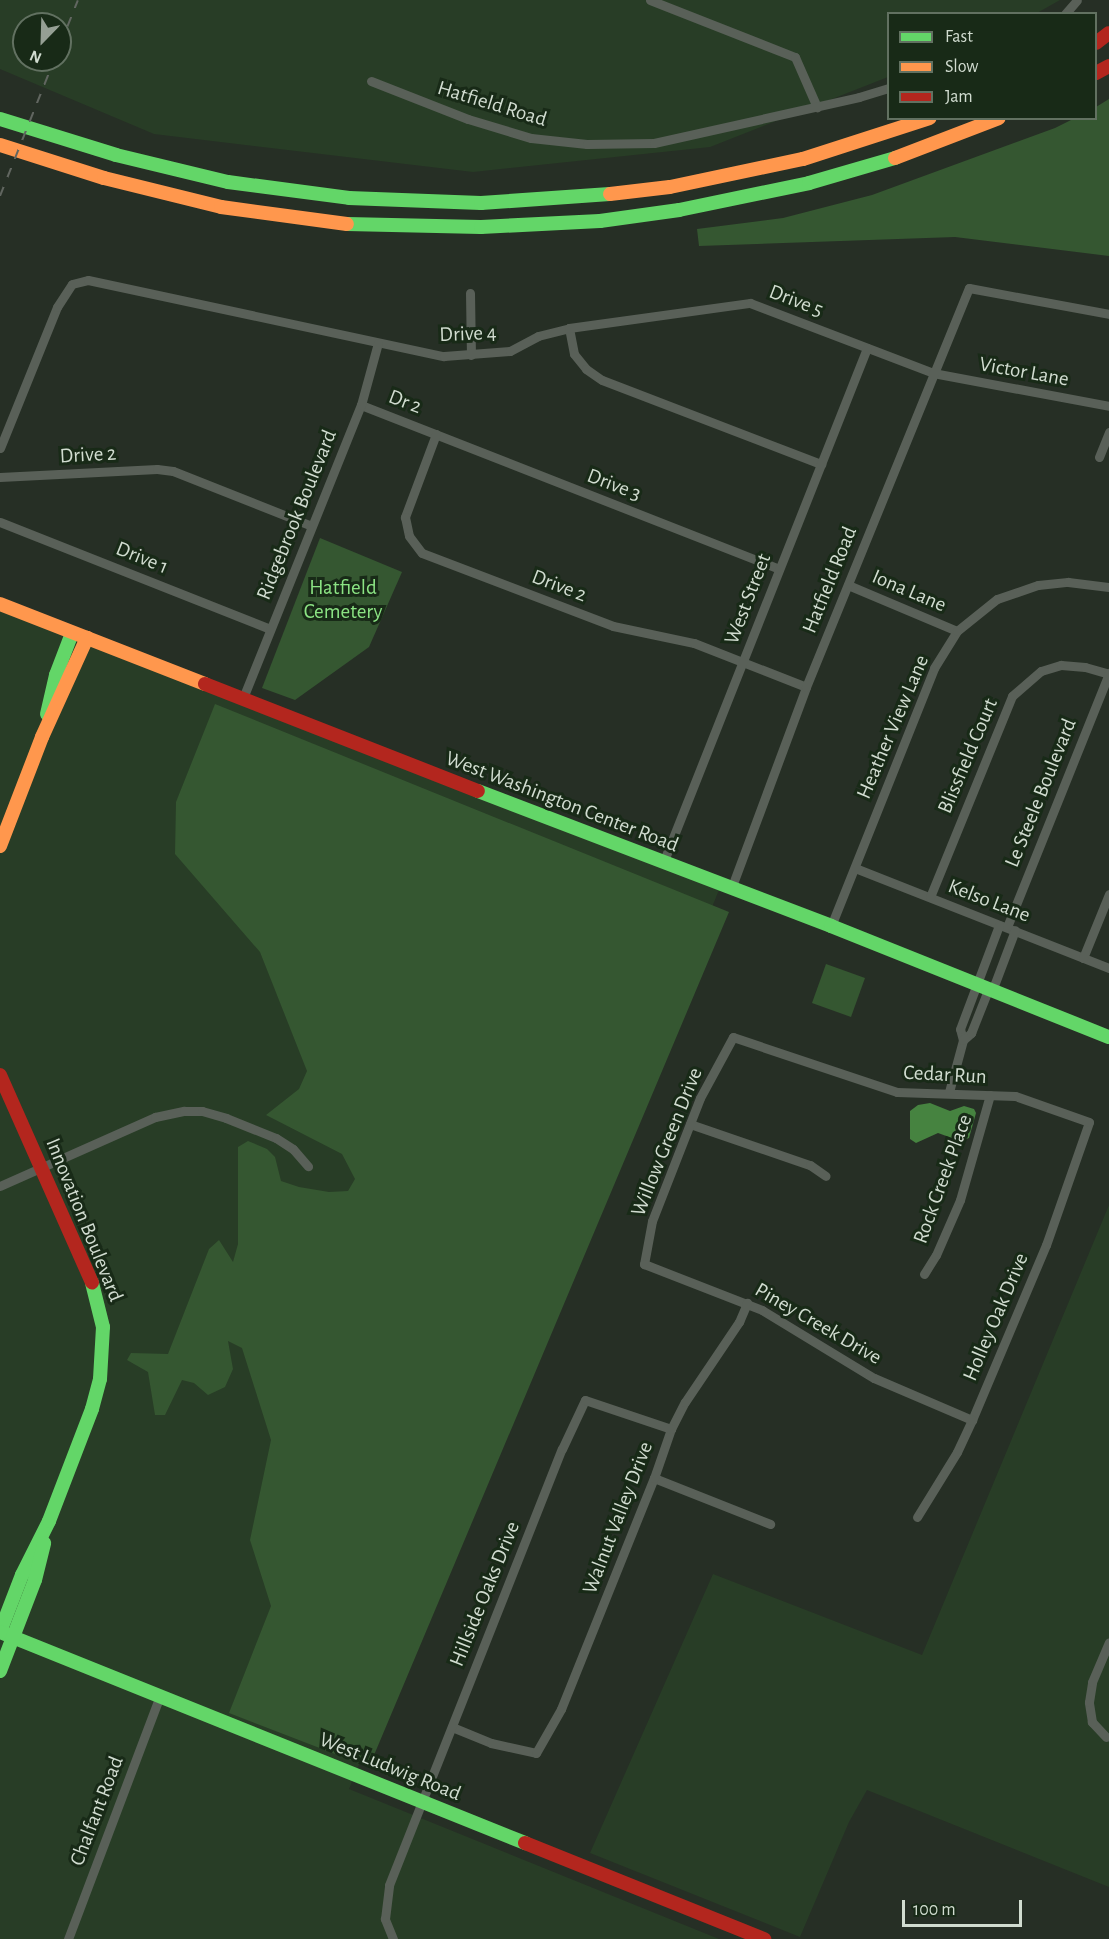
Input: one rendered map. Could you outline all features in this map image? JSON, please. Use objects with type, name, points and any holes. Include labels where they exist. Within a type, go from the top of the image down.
[{"type":"main road","points":[[0,119],[61,139],[239,184],[350,198],[481,203],[595,196],[670,187],[803,159],[924,120]]},
{"type":"main road","points":[[0,145],[54,163],[221,207],[346,224],[543,226],[679,210],[809,183],[894,158],[994,120]]},
{"type":"main road","name":"West Washington Center Road","points":[[0,604],[663,863],[831,926],[1109,1037]]},
{"type":"main road","points":[[42,737],[56,675],[72,633]]},
{"type":"main road","points":[[0,846],[42,737],[70,681],[87,638]]},
{"type":"main road","name":"Innovation Boulevard","points":[[0,1075],[92,1284],[103,1327],[100,1379],[92,1409],[49,1521],[21,1575],[4,1634],[0,1671]]},
{"type":"main road","name":"West Ludwig Road","points":[[4,1634],[160,1695],[420,1803],[764,1939]]},
{"type":"street","points":[[650,0],[795,57],[817,107]]},
{"type":"street","points":[[1067,12],[1077,0]]},
{"type":"street","name":"Hatfield Road","points":[[371,81],[468,119],[520,135],[587,144],[654,143],[817,107],[887,88]]},
{"type":"street","name":"Drive 4","points":[[0,448],[57,307],[72,284],[88,280],[444,356],[471,356],[510,351],[538,336],[569,328]]},
{"type":"street","name":"Hatfield Road","points":[[731,889],[806,687],[969,288],[1109,314]]},
{"type":"street","points":[[470,293],[471,356]]},
{"type":"street","name":"Drive 5","points":[[569,328],[750,303],[933,373]]},
{"type":"street","points":[[569,328],[574,354],[586,369],[602,380],[821,465]]},
{"type":"street","name":"Ridgebrook Boulevard","points":[[243,698],[361,405],[378,343]]},
{"type":"street","name":"West Street","points":[[663,863],[867,348]]},
{"type":"street","name":"Victor Lane","points":[[933,373],[1109,406]]},
{"type":"street","name":"Dr 2","points":[[361,405],[436,434]]},
{"type":"street","points":[[1100,457],[1109,432]]},
{"type":"street","name":"Drive 3","points":[[436,434],[779,569]]},
{"type":"street","name":"Drive 2","points":[[436,434],[405,518],[409,536],[422,553],[613,626],[694,643],[806,687]]},
{"type":"street","name":"Drive 2","points":[[0,477],[157,469],[173,471],[312,526]]},
{"type":"street","name":"Drive 1","points":[[0,522],[270,629]]},
{"type":"street","name":"Heather View Lane","points":[[831,926],[934,668],[957,631],[997,599],[1038,585],[1068,582],[1109,587]]},
{"type":"street","name":"Iona Lane","points":[[848,585],[957,631]]},
{"type":"street","name":"Blissfield Court","points":[[930,897],[1012,696],[1041,671],[1061,665],[1085,667],[1109,674]]},
{"type":"street","name":"Le Steele Boulevard","points":[[985,988],[1109,674]]},
{"type":"street","name":"Kelso Lane","points":[[855,868],[1109,968]]},
{"type":"street","points":[[1083,958],[1109,894]]},
{"type":"street","name":"Le Steele Boulevard","points":[[985,988],[1007,928]]},
{"type":"street","points":[[949,1092],[963,1040],[971,1033],[985,988]]},
{"type":"street","name":"Cedar Run","points":[[733,1037],[897,1092],[1016,1096],[1033,1100],[1089,1122]]},
{"type":"street","name":"Willow Green Drive","points":[[644,1264],[652,1221],[700,1098],[733,1037]]},
{"type":"street","name":"Rock Creek Place","points":[[924,1274],[936,1256],[960,1200],[990,1095]]},
{"type":"street","points":[[0,1186],[154,1117],[184,1111],[218,1116],[276,1138],[293,1149],[308,1166]]},
{"type":"street","name":"Holley Oak Drive","points":[[917,1517],[957,1452],[972,1420],[1046,1245],[1089,1122]]},
{"type":"street","points":[[690,1124],[810,1165],[826,1176]]},
{"type":"street","name":"Piney Creek Drive","points":[[644,1264],[747,1303],[874,1378],[972,1420]]},
{"type":"street","name":"Walnut Valley Drive","points":[[452,1727],[491,1743],[536,1753],[561,1709],[654,1478],[671,1429],[685,1402],[739,1322],[747,1303]]},
{"type":"street","name":"Hillside Oaks Drive","points":[[393,1939],[385,1919],[389,1885],[561,1449],[585,1400],[671,1429]]},
{"type":"street","points":[[654,1478],[770,1524]]},
{"type":"street","points":[[1106,1737],[1092,1722],[1089,1702],[1092,1682],[1109,1642]]},
{"type":"street","name":"Chalfant Road","points":[[68,1939],[160,1695]]},
{"type":"shaded area","points":[[0,0],[1060,0],[1039,12],[887,12],[887,77],[710,147],[473,172],[154,134],[0,69]]},
{"type":"shaded area","points":[[0,609],[719,890],[349,1789],[719,1939],[0,1939]]},
{"type":"shaded area","points":[[930,1103],[950,1111],[964,1106],[974,1109],[976,1113],[969,1138],[960,1141],[938,1133],[916,1143],[910,1139],[910,1111],[918,1105]]},
{"type":"shaded area","points":[[1109,1205],[1109,1887],[867,1790],[849,1822],[800,1937],[590,1853],[713,1574],[922,1655]]},
{"type":"green space","points":[[1109,99],[1109,256],[955,237],[699,246],[697,229],[783,218],[872,195],[1055,128],[1071,120],[1097,120],[1097,106]]},
{"type":"green space","name":"Hatfield Cemetery","points":[[320,538],[402,572],[369,647],[295,700],[262,688]]},
{"type":"green space","points":[[215,704],[729,912],[369,1767],[229,1713],[271,1606],[250,1540],[271,1440],[242,1348],[228,1341],[233,1369],[225,1387],[208,1395],[194,1383],[182,1380],[165,1415],[155,1415],[148,1372],[127,1360],[131,1353],[168,1354],[209,1249],[219,1240],[233,1262],[238,1244],[238,1147],[248,1141],[267,1149],[275,1157],[281,1181],[299,1187],[329,1192],[348,1191],[355,1179],[342,1154],[266,1115],[299,1089],[307,1071],[260,952],[175,854],[176,802]]},
{"type":"green space","points":[[826,964],[865,978],[851,1017],[812,1003]]},
{"type":"railway","points":[[72,15],[78,0]]},
{"type":"railway","points":[[0,196],[49,72]]},
{"type":"traffic: fast","points":[[0,119],[116,155],[228,182],[349,198],[481,203],[610,194]]},
{"type":"traffic: fast","points":[[347,224],[481,227],[600,221],[679,210],[809,183],[895,158]]},
{"type":"traffic: fast","points":[[47,714],[56,675],[72,633]]},
{"type":"traffic: fast","points":[[478,791],[831,926],[1109,1037]]},
{"type":"traffic: fast","points":[[0,1632],[22,1575],[49,1521],[92,1409],[100,1379],[103,1327],[92,1283]]},
{"type":"traffic: fast","points":[[0,1671],[35,1580],[44,1543]]},
{"type":"traffic: fast","points":[[0,1632],[525,1843]]},
{"type":"traffic: slow","points":[[610,194],[670,187],[803,159],[924,120]]},
{"type":"traffic: slow","points":[[895,158],[994,120]]},
{"type":"traffic: slow","points":[[0,145],[104,178],[221,207],[347,224]]},
{"type":"traffic: slow","points":[[0,604],[205,684]]},
{"type":"traffic: slow","points":[[0,846],[42,737],[87,638]]},
{"type":"traffic: jam","points":[[1097,42],[1109,33]]},
{"type":"traffic: jam","points":[[1097,72],[1109,66]]},
{"type":"traffic: jam","points":[[205,684],[478,791]]},
{"type":"traffic: jam","points":[[0,1075],[92,1283]]},
{"type":"traffic: jam","points":[[525,1843],[764,1939]]}]
